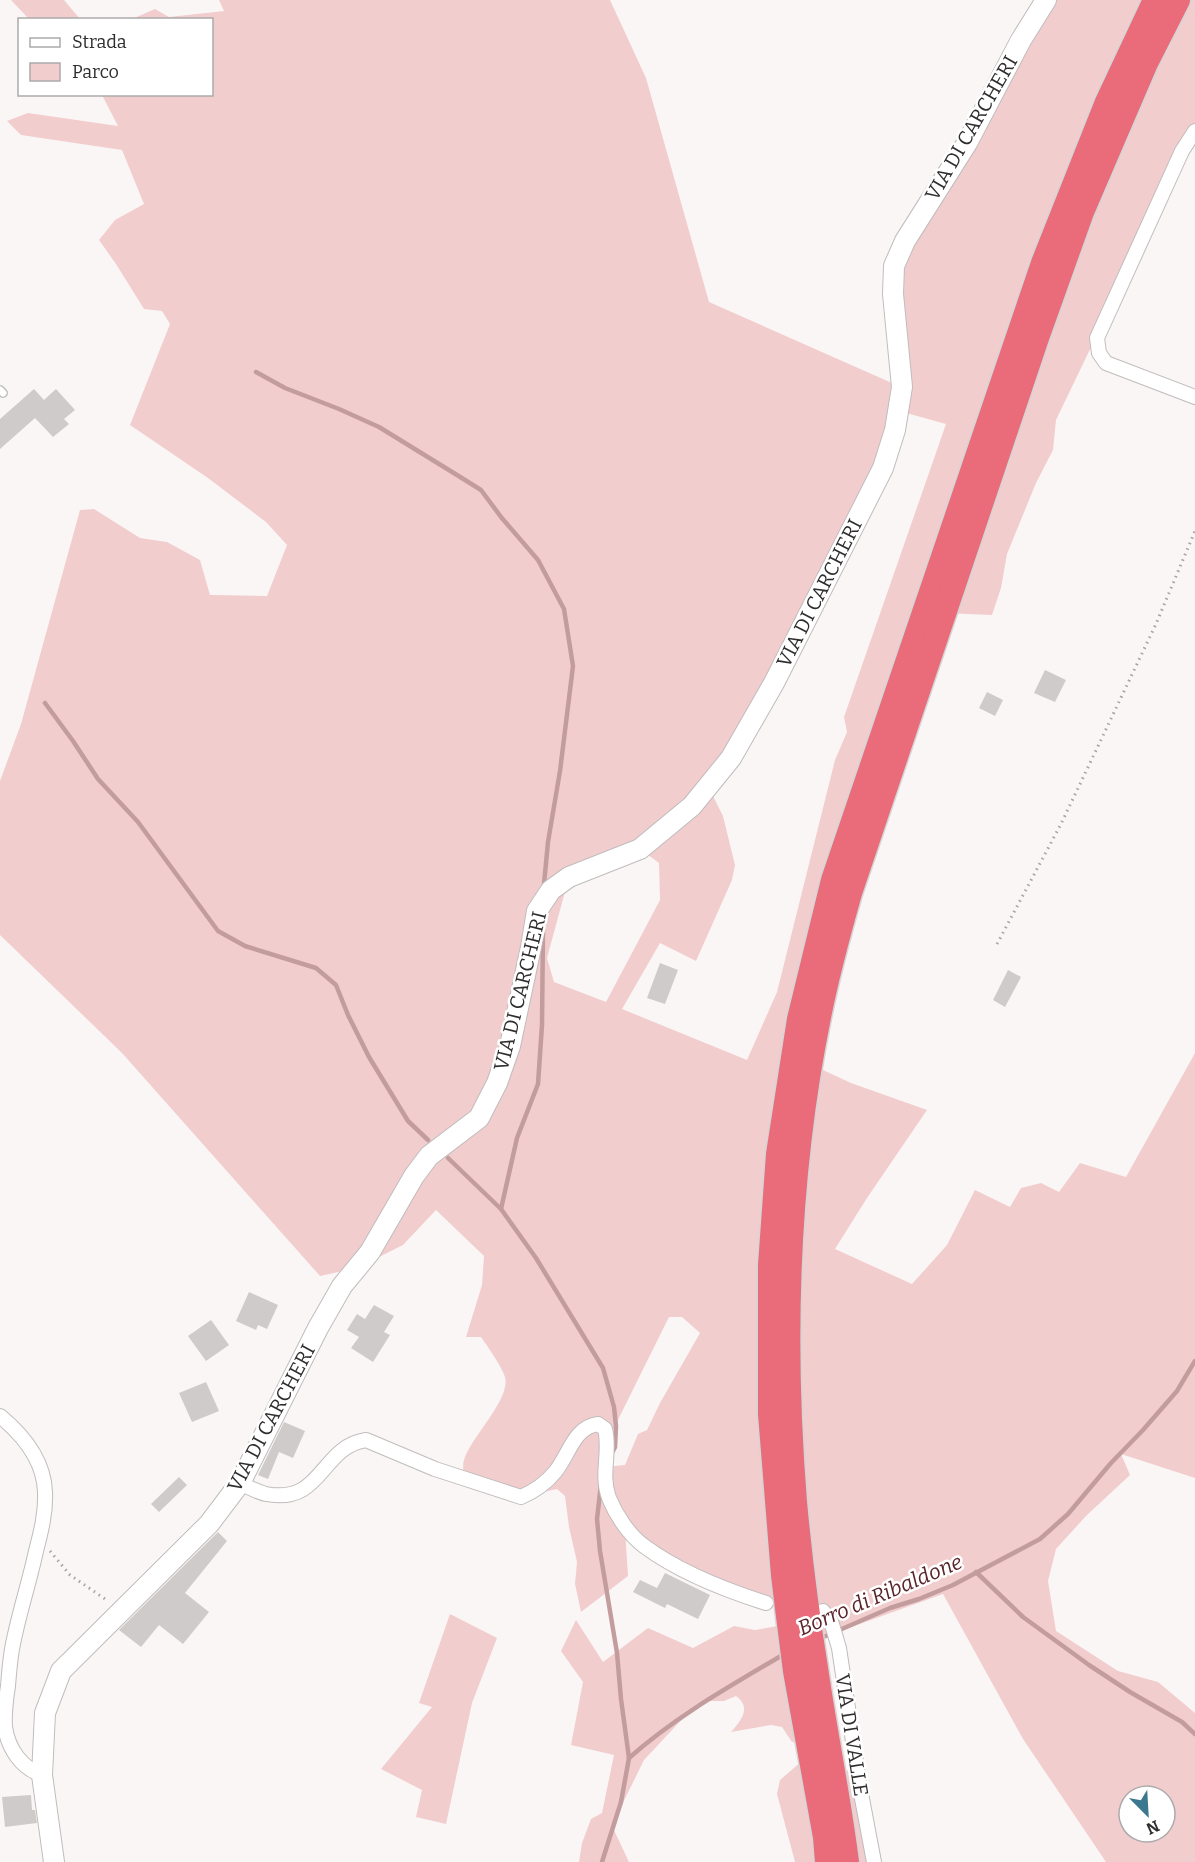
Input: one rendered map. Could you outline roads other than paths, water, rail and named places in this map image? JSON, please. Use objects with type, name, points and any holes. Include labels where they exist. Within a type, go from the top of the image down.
[{"type":"highway","points":[[827,1862],[825,1837],[795,1671],[784,1585],[770,1414],[770,1265],[778,1154],[799,1019],[833,880],[1043,263],[1107,102],[1155,0]]},
{"type":"highway","points":[[847,1862],[814,1656],[795,1502],[790,1405],[790,1256],[800,1135],[810,1065],[831,961],[850,892],[1037,338],[1082,212],[1146,63],[1178,0]]},
{"type":"street","name":"VIA DI CARCHERI","points":[[54,1862],[42,1775],[45,1713],[61,1671],[209,1524],[240,1484],[318,1328],[342,1286],[370,1252],[414,1176],[429,1156],[479,1118],[489,1101],[510,1046],[537,911],[551,890],[569,877],[640,849],[692,806],[731,758],[774,683],[883,468],[895,430],[902,387],[893,294],[894,266],[905,241],[968,143],[1021,40],[1046,0]]},
{"type":"street","points":[[1195,131],[1172,172],[1097,338],[1099,353],[1106,363],[1195,397]]},
{"type":"street","points":[[0,1416],[16,1429],[31,1447],[45,1490],[45,1507],[38,1544],[12,1649],[5,1726],[9,1743],[17,1757],[27,1768],[42,1775]]},
{"type":"street","points":[[240,1484],[265,1494],[291,1495],[304,1490],[317,1479],[327,1465],[345,1448],[354,1442],[366,1440],[435,1469],[521,1497],[536,1490],[555,1471],[583,1429],[598,1424],[605,1429],[608,1440],[604,1468],[609,1497],[625,1527],[644,1546],[680,1567],[722,1588],[766,1603]]},
{"type":"street","name":"VIA DI VALLE","points":[[823,1611],[831,1621],[836,1639],[874,1862]]},
{"type":"waterway","points":[[256,372],[285,388],[379,427],[481,490],[538,560],[564,609],[573,666],[544,884]]},
{"type":"waterway","points":[[45,703],[98,779],[138,822],[218,931],[245,946],[316,968],[336,985],[369,1057],[408,1121],[428,1140]]},
{"type":"waterway","points":[[501,1209],[517,1138],[538,1084],[542,1025],[543,930]]},
{"type":"waterway","points":[[448,1158],[501,1209],[536,1258],[603,1368],[614,1407],[616,1426],[615,1447],[612,1453]]},
{"type":"waterway","name":"Borro di Ribaldone","points":[[819,1639],[890,1608],[953,1585],[1040,1539],[1068,1514],[1177,1391],[1195,1361]]},
{"type":"waterway","points":[[601,1484],[597,1519],[600,1551],[617,1653],[629,1758],[621,1802],[602,1862]]},
{"type":"waterway","points":[[976,1572],[1023,1617],[1089,1665],[1182,1722],[1195,1734]]},
{"type":"waterway","name":"Borro di Ribaldone","points":[[629,1758],[685,1715],[786,1653]]}]
